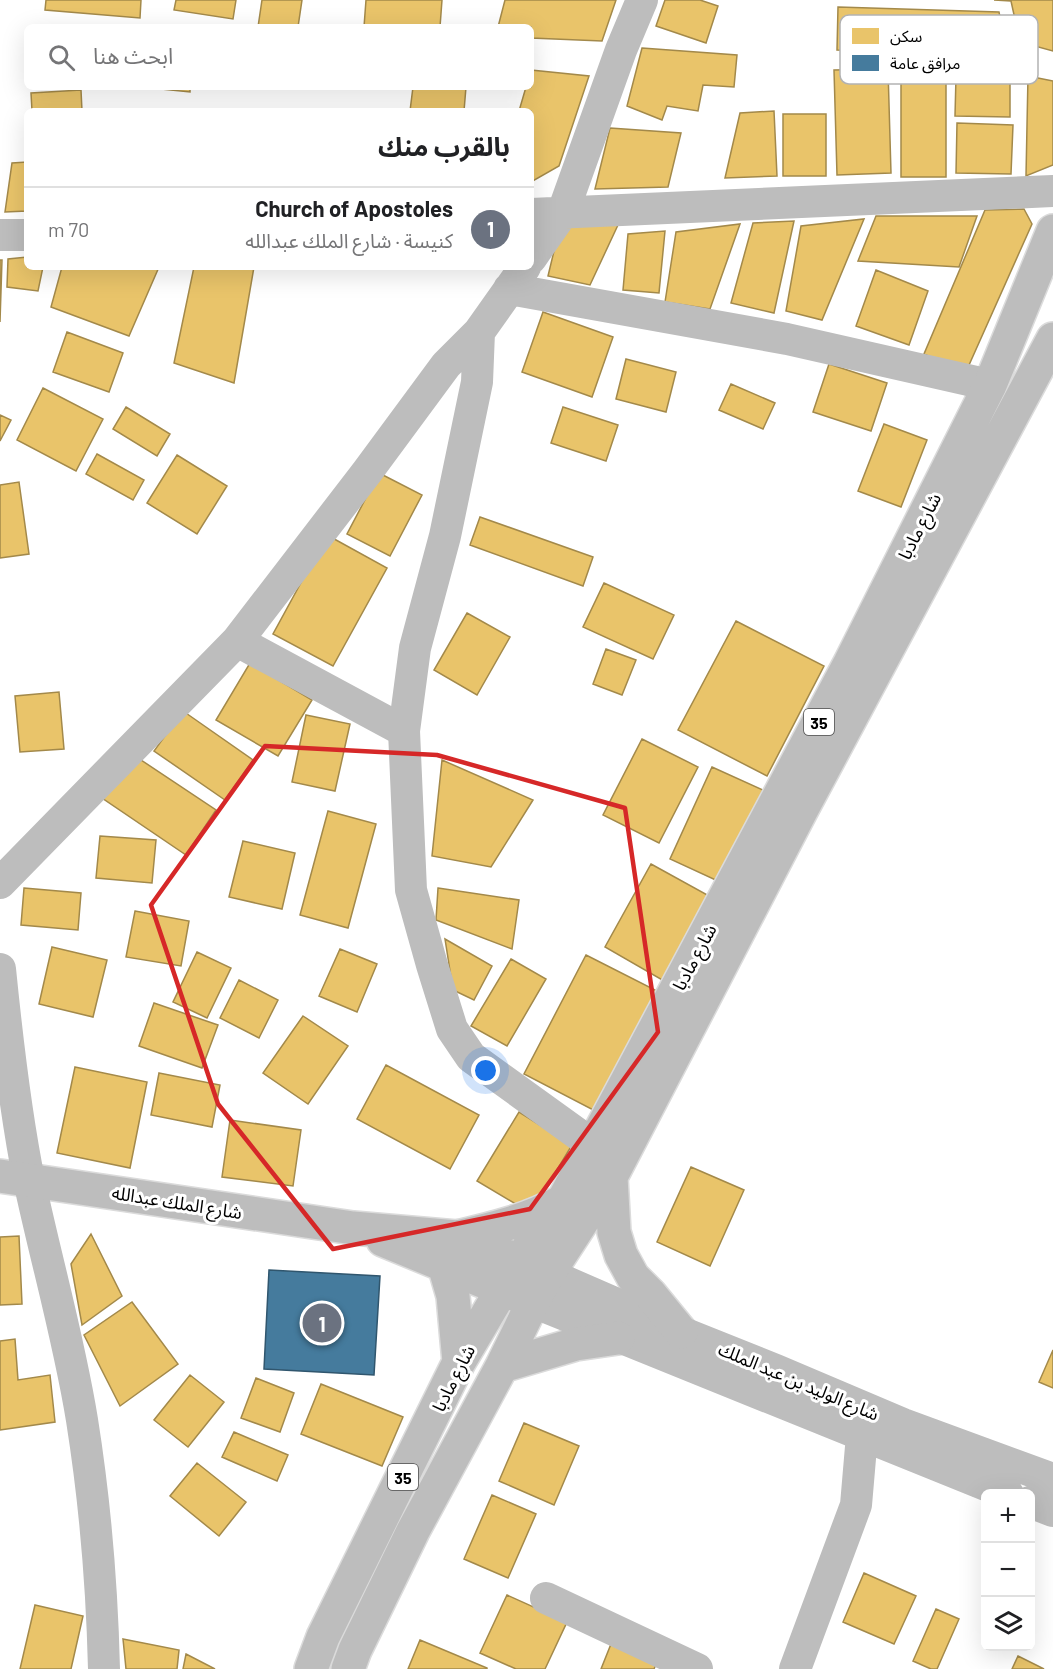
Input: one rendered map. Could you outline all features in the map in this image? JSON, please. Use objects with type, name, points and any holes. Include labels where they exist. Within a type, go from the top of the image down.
[{"type":"main road","name":"شارع مادبا","points":[[348,1669],[413,1531],[502,1366],[533,1302],[534,1267],[563,1202],[850,663],[990,385],[1053,231]]},
{"type":"main road","name":"شارع مادبا","points":[[311,1669],[323,1637],[459,1362],[503,1289],[534,1267],[611,1177],[801,811],[1053,339]]},
{"type":"main road","name":"شارع الملك عبدالله","points":[[14,1177],[353,1228],[450,1251],[534,1267]]},
{"type":"main road","points":[[611,1177],[614,1232],[621,1255],[633,1277],[681,1332]]},
{"type":"main road","points":[[459,1362],[450,1251],[489,1230],[546,1211],[563,1202]]},
{"type":"main road","name":"شارع الملك عبدالله","points":[[450,1251],[503,1289],[533,1302]]},
{"type":"main road","points":[[502,1366],[576,1344],[618,1338]]},
{"type":"street","points":[[534,254],[563,212],[621,50],[642,0]]},
{"type":"street","points":[[534,214],[1053,191]]},
{"type":"street","points":[[0,236],[24,235]]},
{"type":"street","points":[[0,883],[237,641],[446,365],[479,332],[517,278],[990,385]]},
{"type":"street","points":[[479,332],[477,382],[445,536],[415,648],[405,731],[411,890],[452,1029],[471,1057],[593,1145]]},
{"type":"street","points":[[237,641],[405,731]]},
{"type":"street","points":[[0,969],[8,1050],[14,1177],[69,1354],[82,1420],[103,1614],[104,1669]]},
{"type":"street","name":"شارع الوليد بن عبد الملك","points":[[534,1267],[681,1332],[903,1424],[1053,1479]]},
{"type":"street","name":"شارع الوليد بن عبد الملك","points":[[533,1302],[996,1489]]},
{"type":"street","points":[[795,1669],[856,1505],[862,1435]]},
{"type":"street","points":[[1035,1504],[1053,1511]]},
{"type":"street","points":[[546,1598],[697,1669]]},
{"type":"highlighted area","points":[[265,746],[437,755],[625,808],[658,1032],[530,1209],[333,1249],[218,1104],[151,905]]},
{"type":"building: سكن","points":[[46,0],[141,0],[140,18],[45,10]]},
{"type":"building: سكن","points":[[176,0],[236,0],[233,19],[174,10]]},
{"type":"building: سكن","points":[[262,0],[302,0],[298,24],[258,24]]},
{"type":"building: سكن","points":[[366,0],[442,0],[440,24],[364,24]]},
{"type":"building: سكن","points":[[505,0],[616,0],[602,41],[534,38],[534,24],[499,24]]},
{"type":"building: سكن","points":[[665,0],[700,0],[718,6],[706,43],[656,26]]},
{"type":"building: سكن","points":[[994,0],[1053,0],[1053,51],[1038,47],[1038,15],[1014,15],[1011,1]]},
{"type":"building: سكن","points":[[838,7],[999,12],[1000,15],[840,15],[840,50],[837,50]]},
{"type":"building: سكن","points":[[642,48],[737,55],[734,87],[703,85],[698,111],[667,106],[662,120],[627,106]]},
{"type":"building: سكن","points":[[534,70],[589,76],[559,166],[534,180],[534,108],[520,108],[525,90],[534,90]]},
{"type":"building: سكن","points":[[834,70],[840,70],[840,84],[888,84],[891,173],[837,175]]},
{"type":"building: سكن","points":[[1038,78],[1053,81],[1053,165],[1026,176],[1028,84],[1038,84]]},
{"type":"building: سكن","points":[[901,84],[946,84],[946,177],[901,177]]},
{"type":"building: سكن","points":[[956,84],[1010,84],[1010,117],[955,116]]},
{"type":"building: سكن","points":[[81,90],[82,108],[32,108],[31,93]]},
{"type":"building: سكن","points":[[413,90],[466,90],[464,108],[410,108]]},
{"type":"building: سكن","points":[[774,111],[777,176],[725,178],[740,113]]},
{"type":"building: سكن","points":[[783,114],[826,114],[826,176],[783,176]]},
{"type":"building: سكن","points":[[957,123],[1013,125],[1011,174],[956,173]]},
{"type":"building: سكن","points":[[610,128],[681,133],[668,187],[595,189]]},
{"type":"building: سكن","points":[[24,162],[24,211],[5,212],[12,163]]},
{"type":"building: سكن","points":[[1024,209],[1032,224],[965,374],[924,354],[985,210]]},
{"type":"building: سكن","points":[[876,216],[977,216],[959,267],[858,261]]},
{"type":"building: سكن","points":[[864,219],[822,320],[786,311],[801,226]]},
{"type":"building: سكن","points":[[794,221],[774,313],[731,303],[753,223]]},
{"type":"building: سكن","points":[[740,224],[710,309],[665,302],[676,232]]},
{"type":"building: سكن","points":[[618,225],[590,285],[548,276],[560,226]]},
{"type":"building: سكن","points":[[665,231],[659,293],[623,290],[628,234]]},
{"type":"building: سكن","points":[[24,257],[24,270],[42,270],[38,291],[7,287],[8,259]]},
{"type":"building: سكن","points":[[0,260],[2,260],[0,322]]},
{"type":"building: سكن","points":[[61,270],[158,270],[129,336],[51,307]]},
{"type":"building: سكن","points":[[193,270],[253,270],[234,383],[174,363]]},
{"type":"building: سكن","points":[[876,270],[928,291],[909,345],[856,326]]},
{"type":"building: سكن","points":[[543,312],[613,337],[592,397],[522,372]]},
{"type":"building: سكن","points":[[67,332],[123,353],[109,392],[53,372]]},
{"type":"building: سكن","points":[[626,359],[676,372],[666,412],[616,399]]},
{"type":"building: سكن","points":[[829,364],[887,383],[871,431],[813,412]]},
{"type":"building: سكن","points":[[731,384],[775,403],[763,429],[719,410]]},
{"type":"building: سكن","points":[[43,388],[103,419],[76,471],[17,440]]},
{"type":"building: سكن","points":[[126,407],[170,434],[157,456],[113,429]]},
{"type":"building: سكن","points":[[563,407],[618,425],[606,461],[551,443]]},
{"type":"building: سكن","points":[[0,415],[11,420],[0,441]]},
{"type":"building: سكن","points":[[884,424],[927,440],[901,507],[858,491]]},
{"type":"building: سكن","points":[[97,454],[144,480],[133,500],[86,474]]},
{"type":"building: سكن","points":[[177,455],[227,486],[197,534],[147,503]]},
{"type":"building: سكن","points":[[379,473],[422,495],[390,556],[347,534]]},
{"type":"building: سكن","points":[[19,482],[29,554],[0,558],[0,485]]},
{"type":"building: سكن","points":[[480,517],[593,557],[583,586],[470,545]]},
{"type":"building: سكن","points":[[327,535],[387,568],[333,666],[273,634]]},
{"type":"building: سكن","points":[[604,583],[674,615],[653,659],[583,627]]},
{"type":"building: سكن","points":[[467,613],[510,637],[477,695],[434,670]]},
{"type":"building: سكن","points":[[736,621],[824,666],[767,776],[678,730]]},
{"type":"building: سكن","points":[[606,649],[636,660],[622,695],[593,684]]},
{"type":"building: سكن","points":[[250,663],[312,700],[278,756],[216,720]]},
{"type":"building: سكن","points":[[59,692],[64,749],[20,752],[15,696]]},
{"type":"building: سكن","points":[[183,711],[253,760],[225,800],[154,751]]},
{"type":"building: سكن","points":[[306,715],[350,724],[335,791],[292,782]]},
{"type":"building: سكن","points":[[642,739],[698,767],[659,843],[603,815]]},
{"type":"building: سكن","points":[[132,754],[216,810],[186,855],[102,798]]},
{"type":"building: سكن","points":[[442,760],[533,800],[491,867],[432,856]]},
{"type":"building: سكن","points":[[712,767],[763,790],[720,882],[670,859]]},
{"type":"building: سكن","points":[[328,811],[376,824],[348,928],[300,915]]},
{"type":"building: سكن","points":[[100,836],[156,840],[152,883],[96,878]]},
{"type":"building: سكن","points":[[243,841],[295,853],[282,909],[229,897]]},
{"type":"building: سكن","points":[[651,864],[711,897],[664,981],[605,947]]},
{"type":"building: سكن","points":[[24,888],[81,893],[78,930],[21,925]]},
{"type":"building: سكن","points":[[438,888],[519,900],[512,949],[436,920]]},
{"type":"building: سكن","points":[[135,911],[189,921],[181,966],[126,957]]},
{"type":"building: سكن","points":[[445,939],[492,966],[474,1000],[453,990]]},
{"type":"building: سكن","points":[[52,947],[107,960],[93,1017],[39,1004]]},
{"type":"building: سكن","points":[[340,949],[377,964],[357,1012],[319,996]]},
{"type":"building: سكن","points":[[197,952],[231,968],[207,1018],[173,1002]]},
{"type":"building: سكن","points":[[586,955],[663,994],[601,1114],[524,1074]]},
{"type":"building: سكن","points":[[511,959],[546,979],[507,1046],[471,1026]]},
{"type":"building: سكن","points":[[239,980],[278,1000],[259,1038],[220,1018]]},
{"type":"building: سكن","points":[[154,1003],[218,1025],[202,1068],[139,1046]]},
{"type":"building: سكن","points":[[303,1016],[348,1046],[308,1104],[263,1073]]},
{"type":"building: سكن","points":[[386,1065],[479,1115],[450,1169],[357,1119]]},
{"type":"building: سكن","points":[[75,1067],[147,1082],[130,1168],[57,1153]]},
{"type":"building: سكن","points":[[159,1073],[220,1085],[212,1127],[151,1115]]},
{"type":"building: سكن","points":[[519,1112],[572,1145],[531,1213],[477,1181]]},
{"type":"building: سكن","points":[[230,1120],[301,1130],[293,1186],[222,1177]]},
{"type":"building: سكن","points":[[691,1167],[744,1190],[710,1266],[657,1242]]},
{"type":"building: سكن","points":[[91,1234],[122,1296],[82,1325],[71,1264]]},
{"type":"building: سكن","points":[[19,1236],[22,1304],[0,1305],[0,1237]]},
{"type":"building: سكن","points":[[132,1302],[178,1364],[120,1406],[84,1335]]},
{"type":"building: سكن","points":[[15,1339],[18,1380],[50,1375],[55,1422],[0,1430],[0,1341]]},
{"type":"building: سكن","points":[[1053,1350],[1053,1388],[1039,1382]]},
{"type":"building: سكن","points":[[190,1375],[224,1402],[188,1447],[154,1420]]},
{"type":"building: سكن","points":[[256,1378],[294,1393],[280,1432],[241,1418]]},
{"type":"building: سكن","points":[[321,1384],[403,1417],[382,1466],[301,1434]]},
{"type":"building: سكن","points":[[524,1423],[579,1446],[554,1505],[499,1481]]},
{"type":"building: سكن","points":[[234,1432],[288,1455],[277,1481],[222,1457]]},
{"type":"building: سكن","points":[[197,1463],[246,1502],[219,1536],[170,1496]]},
{"type":"building: سكن","points":[[492,1495],[536,1514],[508,1578],[464,1559]]},
{"type":"building: سكن","points":[[864,1573],[916,1596],[894,1644],[843,1622]]},
{"type":"building: سكن","points":[[507,1595],[567,1622],[545,1669],[516,1669],[480,1653]]},
{"type":"building: سكن","points":[[35,1605],[83,1616],[71,1669],[20,1669]]},
{"type":"building: سكن","points":[[936,1609],[959,1619],[937,1669],[931,1669],[913,1661]]},
{"type":"building: سكن","points":[[123,1639],[179,1650],[177,1669],[126,1669]]},
{"type":"building: سكن","points":[[613,1639],[659,1657],[654,1669],[601,1669]]},
{"type":"building: سكن","points":[[420,1640],[487,1668],[487,1669],[408,1669]]},
{"type":"building: سكن","points":[[186,1654],[215,1669],[183,1669]]},
{"type":"building: سكن","points":[[1018,1656],[1044,1669],[1012,1669]]},
{"type":"building: مرافق عامة","points":[[269,1270],[380,1276],[374,1375],[264,1369]]},
{"type":"place","name":"Church of Apostoles","points":[[322,1323]]}]
